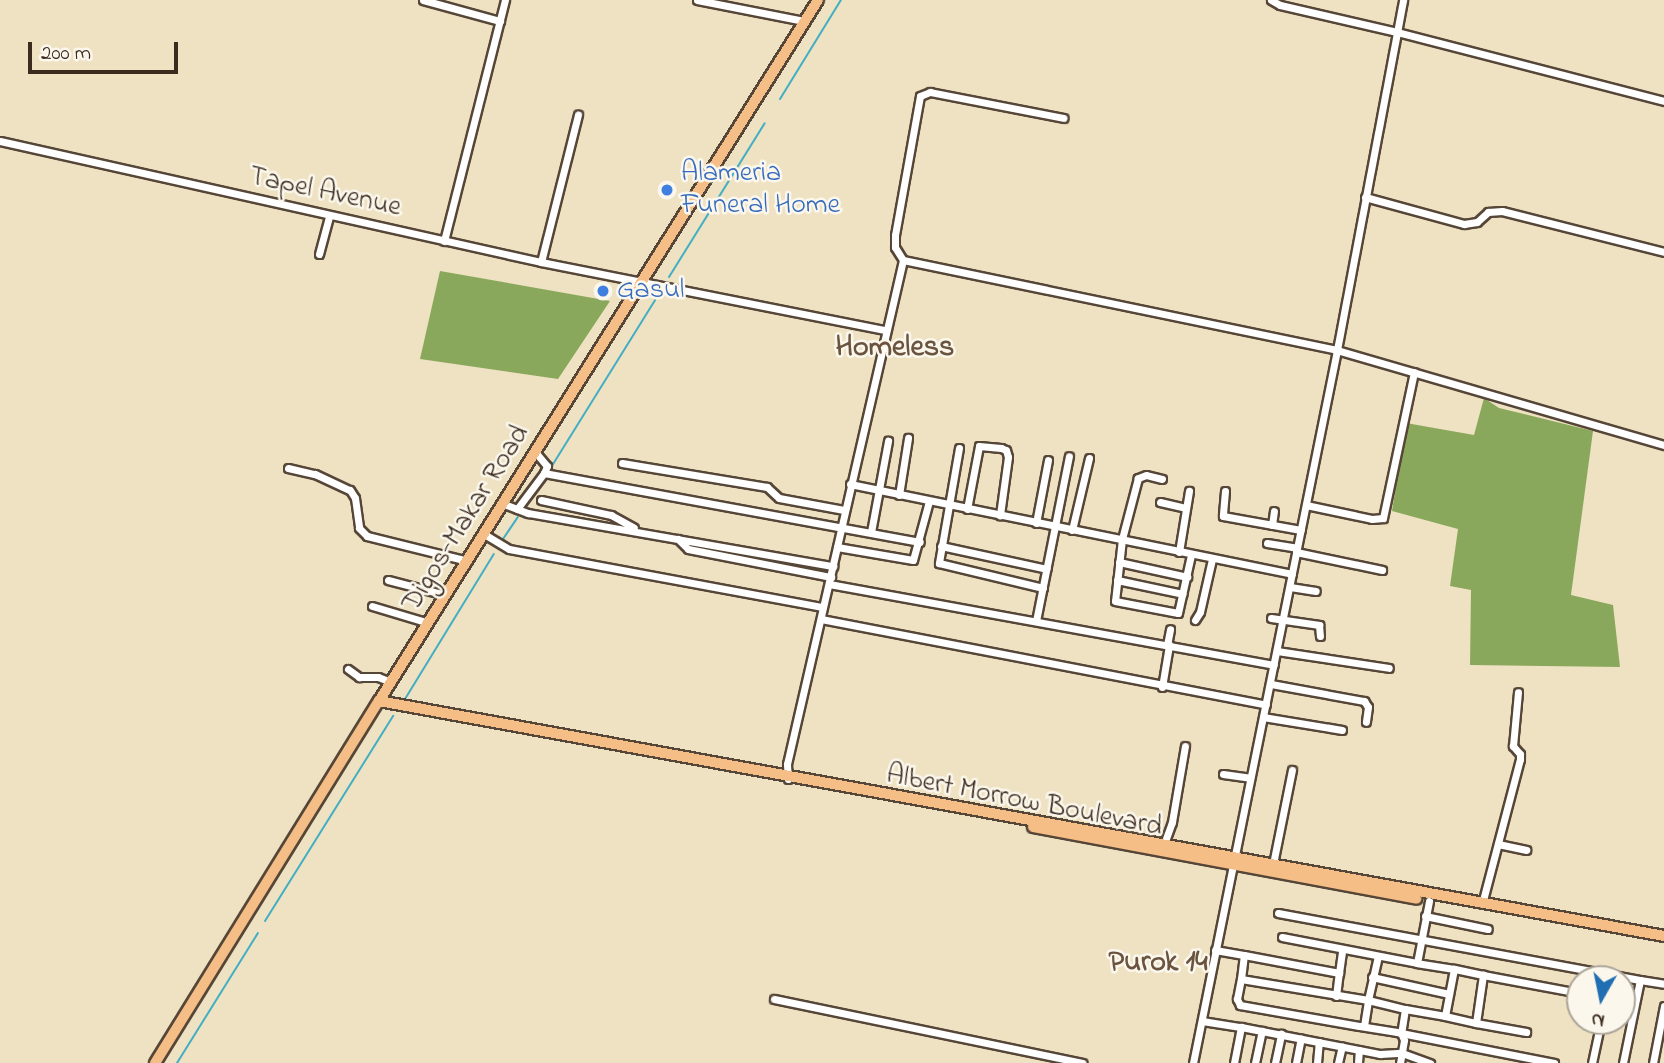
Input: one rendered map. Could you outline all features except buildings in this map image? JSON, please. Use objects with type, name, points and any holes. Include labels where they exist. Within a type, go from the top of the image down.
[{"type":"highway","name":"Albert Morrow Boulevard","points":[[377,703],[1164,844],[1429,901],[1664,944]]},
{"type":"highway","name":"Digos-Makar Road","points":[[155,1063],[377,703]]},
{"type":"highway","name":"Albert Morrow Boulevard","points":[[788,777],[1664,936]]},
{"type":"main road","name":"Digos-Makar Road","points":[[377,703],[818,0]]},
{"type":"street","points":[[423,0],[500,21]]},
{"type":"street","points":[[444,241],[505,0]]},
{"type":"street","points":[[697,0],[804,21]]},
{"type":"street","points":[[1271,0],[1284,6],[1397,32],[1664,101]]},
{"type":"street","points":[[1193,1063],[1337,350],[1403,0]]},
{"type":"street","points":[[788,777],[844,510],[903,260],[895,247],[895,235],[921,93],[930,92],[1064,118]]},
{"type":"street","points":[[541,262],[578,115]]},
{"type":"street","name":"Tapel Avenue","points":[[0,141],[541,262],[886,330]]},
{"type":"street","points":[[1365,197],[1464,223],[1477,222],[1488,212],[1502,211],[1664,252]]},
{"type":"street","points":[[319,254],[329,216]]},
{"type":"street","points":[[903,260],[1337,350],[1664,445]]},
{"type":"street","points":[[1306,505],[1372,519],[1383,518],[1414,372]]},
{"type":"street","points":[[899,495],[908,438]]},
{"type":"street","points":[[871,532],[888,441]]},
{"type":"street","points":[[967,509],[979,446],[1001,448],[1006,450],[1008,457],[1000,516]]},
{"type":"street","points":[[959,448],[940,565],[1043,588]]},
{"type":"street","points":[[517,509],[548,466],[536,453]]},
{"type":"street","points":[[1036,621],[1069,456]]},
{"type":"street","points":[[1072,530],[1089,458]]},
{"type":"street","points":[[1036,523],[1048,460]]},
{"type":"street","points":[[622,463],[767,487],[785,499],[844,510]]},
{"type":"street","points":[[288,468],[315,474],[350,489],[355,498],[359,528],[367,536],[468,561]]},
{"type":"street","points":[[544,473],[920,542]]},
{"type":"street","points":[[1161,479],[1146,475],[1138,478],[1122,539],[1116,602],[1178,613],[1191,555]]},
{"type":"street","points":[[850,484],[1292,574]]},
{"type":"street","points":[[514,487],[524,489],[527,494]]},
{"type":"street","points":[[1179,552],[1188,491]]},
{"type":"street","points":[[1225,491],[1223,516],[1301,530]]},
{"type":"street","points":[[541,500],[611,515],[638,530]]},
{"type":"street","points":[[837,547],[910,561],[916,558],[929,501]]},
{"type":"street","points":[[1160,502],[1185,508]]},
{"type":"street","points":[[504,504],[517,509],[611,527],[833,566]]},
{"type":"street","points":[[1272,525],[1274,510]]},
{"type":"street","points":[[611,515],[611,527]]},
{"type":"street","points":[[484,534],[509,549],[823,607]]},
{"type":"street","points":[[678,539],[683,547],[691,550],[830,580],[1274,665]]},
{"type":"street","points":[[1267,543],[1382,570]]},
{"type":"street","points":[[941,546],[1047,569]]},
{"type":"street","points":[[1195,620],[1200,612],[1212,559]]},
{"type":"street","points":[[1119,562],[1187,577]]},
{"type":"street","points":[[388,580],[446,596]]},
{"type":"street","points":[[1116,580],[1184,594]]},
{"type":"street","points":[[1290,587],[1316,591]]},
{"type":"street","points":[[372,606],[429,623]]},
{"type":"street","points":[[1271,618],[1319,625],[1320,636]]},
{"type":"street","points":[[821,620],[1266,705]]},
{"type":"street","points":[[1163,687],[1170,629]]},
{"type":"street","points":[[1277,651],[1389,667]]},
{"type":"street","points":[[348,669],[359,677],[378,677],[391,682]]},
{"type":"street","points":[[1271,684],[1364,701],[1368,707],[1366,722]]},
{"type":"street","points":[[1482,905],[1520,759],[1520,754],[1513,746],[1518,692]]},
{"type":"street","points":[[1264,717],[1342,730]]},
{"type":"street","points":[[1164,844],[1172,826],[1185,746]]},
{"type":"street","points":[[1273,864],[1292,770]]},
{"type":"street","points":[[1223,774],[1250,778]]},
{"type":"street","points":[[1498,844],[1526,850]]},
{"type":"street","points":[[1417,963],[1429,901]]},
{"type":"street","points":[[1278,913],[1420,939],[1566,971]]},
{"type":"street","points":[[1425,916],[1489,929]]},
{"type":"street","points":[[1282,937],[1342,951],[1566,991]]},
{"type":"street","points":[[1215,950],[1339,972]]},
{"type":"street","points":[[1336,996],[1342,951]]},
{"type":"street","points":[[1244,955],[1237,999],[1240,1004],[1554,1063]]},
{"type":"street","points":[[1364,1026],[1378,956]]},
{"type":"street","points":[[1445,1016],[1454,969]]},
{"type":"street","points":[[1476,1023],[1483,975]]},
{"type":"street","points":[[1372,977],[1449,994]]},
{"type":"street","points":[[1241,979],[1368,1000],[1526,1032]]},
{"type":"street","points":[[1636,979],[1664,984]]},
{"type":"street","points":[[1623,1063],[1640,979]]},
{"type":"street","points":[[774,999],[1082,1063]]},
{"type":"street","points":[[1653,1063],[1664,1006]]},
{"type":"street","points":[[1400,1063],[1405,1009]]},
{"type":"street","points":[[1202,1021],[1380,1054],[1402,1053],[1430,1063]]},
{"type":"street","points":[[1234,1063],[1241,1027]]},
{"type":"street","points":[[1255,1063],[1262,1031]]},
{"type":"street","points":[[1275,1063],[1281,1034]]},
{"type":"street","points":[[1592,1063],[1598,1035]]},
{"type":"street","points":[[1296,1063],[1301,1038]]},
{"type":"street","points":[[1317,1063],[1319,1042]]},
{"type":"street","points":[[1338,1063],[1342,1046]]},
{"type":"street","points":[[1358,1063],[1359,1050]]},
{"type":"street","points":[[1378,1063],[1380,1054]]},
{"type":"green space","points":[[440,271],[610,301],[558,379],[420,359]]},
{"type":"green space","points":[[1484,398],[1499,408],[1593,431],[1571,595],[1613,605],[1620,667],[1470,665],[1471,590],[1450,586],[1458,529],[1392,511],[1406,423],[1474,435]]},
{"type":"waterway","points":[[780,99],[841,0]]},
{"type":"waterway","points":[[669,277],[765,123]]},
{"type":"waterway","points":[[550,469],[655,300]]},
{"type":"waterway","points":[[525,507],[542,482]]},
{"type":"waterway","points":[[501,542],[518,517]]},
{"type":"waterway","points":[[405,699],[494,554]]},
{"type":"waterway","points":[[265,921],[393,716]]},
{"type":"waterway","points":[[177,1063],[258,933]]},
{"type":"place","name":"Alameria Funeral Home","points":[[667,190]]},
{"type":"place","name":"Gasul","points":[[603,291]]},
{"type":"district","name":"Homeless","points":[[895,348]]},
{"type":"district","name":"Purok 14","points":[[1158,963]]}]
